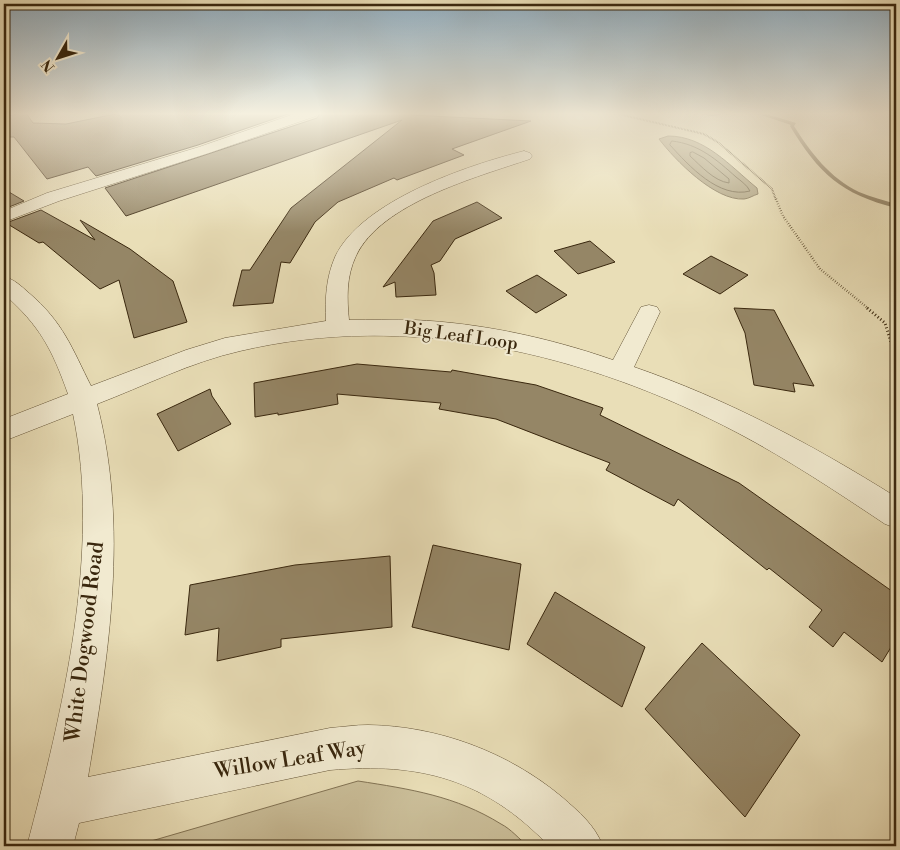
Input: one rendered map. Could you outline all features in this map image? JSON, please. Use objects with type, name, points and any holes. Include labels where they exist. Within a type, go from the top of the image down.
[{"type":"street","points":[[4,216],[53,197],[195,153]]},
{"type":"street","points":[[338,326],[336,285],[341,267],[354,242],[368,226],[392,208],[418,195],[524,156]]},
{"type":"street","name":"White Dogwood Road","points":[[4,283],[38,315],[58,342],[83,399],[96,475],[99,526],[96,585],[87,661],[63,804],[50,846]]},
{"type":"street","points":[[620,370],[649,312]]},
{"type":"street","name":"Big Leaf Loop","points":[[4,430],[216,348],[282,334],[338,326],[415,328],[472,334],[540,348],[620,370],[687,396],[734,417],[793,448],[852,484],[896,514]]},
{"type":"street","name":"Willow Leaf Way","points":[[63,804],[330,750],[371,746],[423,750],[475,766],[518,791],[566,831],[580,846]]},
{"type":"path","points":[[731,153],[772,189],[783,216],[820,269],[886,323],[896,358]]},
{"type":"shaded area","points":[[358,781],[396,787],[450,800],[484,814],[505,826],[528,846],[134,846]]},
{"type":"water","points":[[671,153],[714,153],[757,188],[758,194],[746,199],[733,198],[721,193],[697,178]]},
{"type":"building","points":[[26,153],[173,153],[96,176],[88,167],[47,179]]},
{"type":"building","points":[[212,153],[308,153],[126,216],[105,188]]},
{"type":"building","points":[[361,153],[459,153],[464,155],[397,180],[394,178],[338,202],[315,222],[290,263],[281,262],[273,303],[233,306],[242,270],[250,270],[291,208]]},
{"type":"building","points":[[4,189],[24,201],[4,209]]},
{"type":"building","points":[[477,202],[502,218],[455,239],[440,261],[431,265],[434,273],[436,295],[396,297],[395,282],[383,287],[433,221]]},
{"type":"building","points":[[41,210],[95,240],[80,220],[130,249],[173,281],[187,322],[134,338],[119,280],[100,289],[43,242],[39,243],[6,223]]},
{"type":"building","points":[[590,241],[615,262],[578,274],[554,251]]},
{"type":"building","points":[[711,256],[748,275],[720,294],[683,274]]},
{"type":"building","points":[[537,275],[567,295],[536,313],[506,291]]},
{"type":"building","points":[[734,308],[774,310],[814,386],[793,383],[795,392],[754,385],[745,333]]},
{"type":"building","points":[[357,364],[451,372],[452,370],[536,385],[603,408],[600,415],[739,483],[896,594],[896,639],[882,662],[844,632],[833,647],[809,627],[822,610],[769,568],[767,570],[678,499],[674,506],[606,470],[610,463],[496,419],[439,409],[441,403],[337,394],[338,404],[278,415],[278,413],[255,417],[254,383]]},
{"type":"building","points":[[210,389],[212,396],[231,424],[178,451],[157,414]]},
{"type":"building","points":[[433,545],[521,564],[509,650],[412,627]]},
{"type":"building","points":[[390,556],[392,627],[281,639],[281,647],[217,661],[219,628],[185,635],[190,585],[295,565]]},
{"type":"building","points":[[555,592],[645,647],[622,707],[527,644]]},
{"type":"building","points":[[702,643],[800,735],[745,817],[645,709]]},
{"type":"waterway","points":[[810,153],[820,166],[848,189],[896,206]]}]
